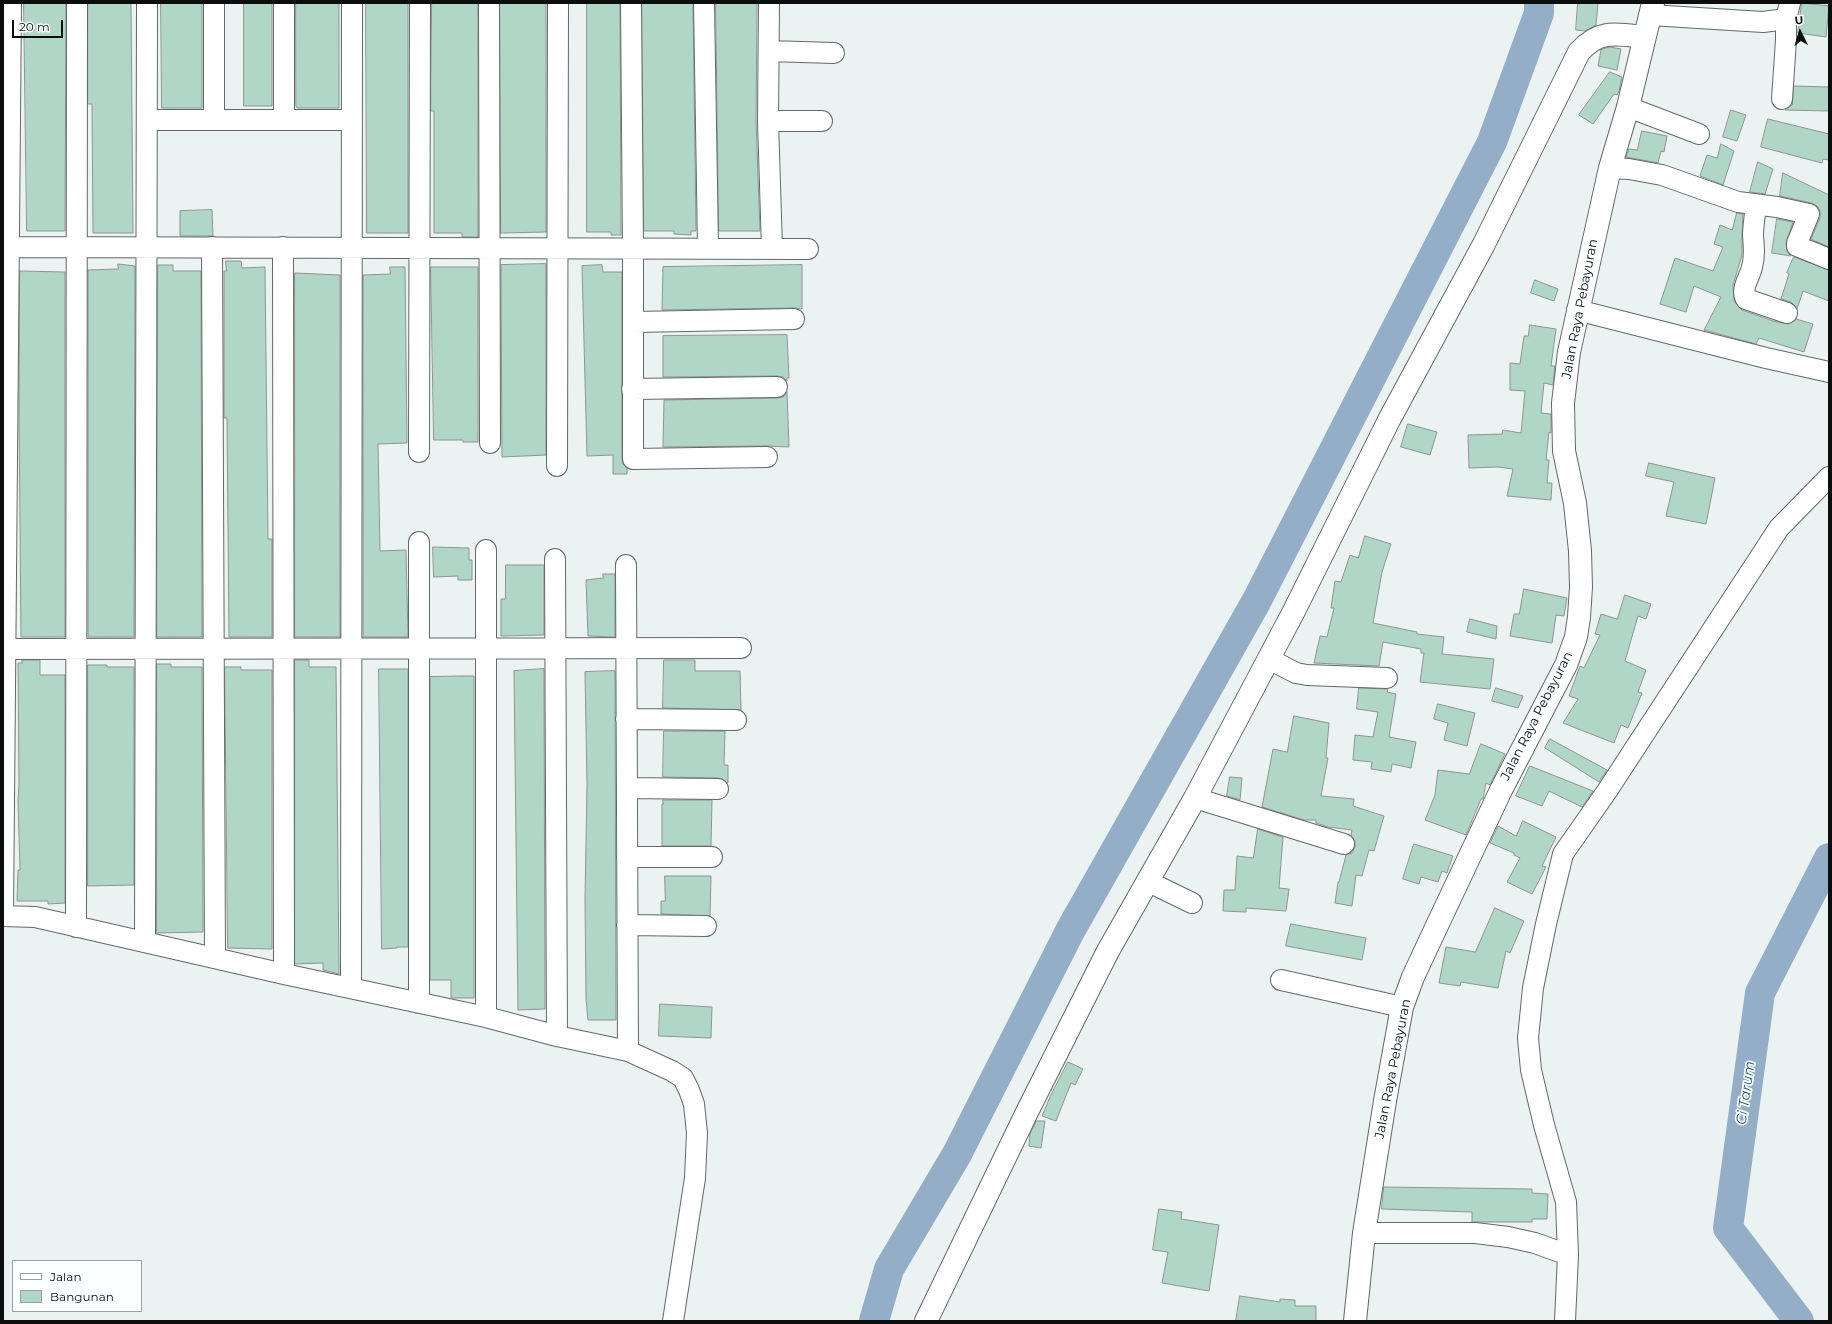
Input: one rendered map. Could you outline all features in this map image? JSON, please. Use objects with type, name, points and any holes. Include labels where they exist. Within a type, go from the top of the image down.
[{"type":"street","points":[[11,3],[6,247],[3,916],[35,917],[284,974],[486,1017],[556,1036],[628,1051],[672,1071],[683,1078],[694,1104],[697,1133],[695,1178],[673,1321]]},
{"type":"street","points":[[76,927],[78,3]]},
{"type":"street","points":[[145,942],[147,3]]},
{"type":"street","points":[[214,3],[214,120]]},
{"type":"street","points":[[284,3],[284,120]]},
{"type":"street","points":[[351,988],[352,3]]},
{"type":"street","points":[[419,452],[420,3]]},
{"type":"street","points":[[489,3],[490,443]]},
{"type":"street","points":[[557,466],[558,3]]},
{"type":"street","points":[[631,3],[634,322],[632,389],[633,459],[767,457]]},
{"type":"street","points":[[704,3],[708,248]]},
{"type":"street","points":[[769,3],[768,121],[772,249]]},
{"type":"street","points":[[1651,9],[1763,22],[1788,11],[1782,99]]},
{"type":"street","name":"Jalan Raya Pebayuran","points":[[1355,1321],[1364,1233],[1386,1094],[1402,1007],[1413,977],[1500,790],[1545,701],[1566,665],[1576,637],[1581,587],[1580,551],[1575,503],[1564,451],[1562,403],[1569,352],[1610,168],[1628,107],[1651,9]]},
{"type":"street","points":[[926,1321],[1031,1103],[1108,951],[1149,882],[1269,659],[1390,420],[1484,244],[1579,52],[1587,44],[1608,34],[1644,37]]},
{"type":"street","points":[[769,51],[834,52]]},
{"type":"street","points":[[1628,107],[1698,134]]},
{"type":"street","points":[[147,120],[352,120]]},
{"type":"street","points":[[768,121],[822,121]]},
{"type":"street","points":[[1610,168],[1628,169],[1662,175],[1738,202],[1777,207],[1809,214],[1796,243],[1797,246],[1829,259]]},
{"type":"street","points":[[1756,204],[1753,236],[1755,252],[1751,273],[1743,292],[1744,296],[1746,300],[1787,313]]},
{"type":"street","points":[[6,247],[633,249],[808,248]]},
{"type":"street","points":[[212,247],[215,957]]},
{"type":"street","points":[[283,247],[284,974]]},
{"type":"street","points":[[1578,310],[1766,358],[1829,372]]},
{"type":"street","points":[[634,322],[794,318]]},
{"type":"street","points":[[632,389],[776,386]]},
{"type":"street","points":[[1565,1321],[1568,1255],[1566,1202],[1531,1070],[1528,1038],[1533,988],[1546,924],[1563,854],[1779,528],[1829,477]]},
{"type":"street","points":[[419,542],[419,1003]]},
{"type":"street","points":[[486,550],[486,1017]]},
{"type":"street","points":[[555,559],[556,1036]]},
{"type":"street","points":[[626,565],[628,1051]]},
{"type":"street","points":[[4,649],[741,648]]},
{"type":"street","points":[[1269,659],[1296,673],[1387,678]]},
{"type":"street","points":[[626,719],[736,720]]},
{"type":"street","points":[[627,788],[718,789]]},
{"type":"street","points":[[1195,798],[1344,844]]},
{"type":"street","points":[[627,857],[712,857]]},
{"type":"street","points":[[1149,882],[1192,903]]},
{"type":"street","points":[[627,925],[706,926]]},
{"type":"street","points":[[1281,980],[1402,1007]]},
{"type":"street","points":[[1364,1233],[1482,1234],[1508,1237],[1535,1243],[1568,1255]]},
{"type":"building","points":[[24,3],[66,3],[65,231],[27,231]]},
{"type":"building","points":[[88,3],[131,3],[133,233],[93,233],[92,104],[88,104]]},
{"type":"building","points":[[161,3],[202,3],[202,108],[162,108]]},
{"type":"building","points":[[244,3],[272,3],[272,106],[244,106]]},
{"type":"building","points":[[296,3],[339,3],[339,108],[297,108],[296,106]]},
{"type":"building","points":[[366,3],[408,3],[408,233],[367,233]]},
{"type":"building","points":[[432,3],[478,3],[478,237],[462,237],[462,233],[434,233],[434,111],[431,111]]},
{"type":"building","points":[[500,3],[546,3],[546,232],[501,233]]},
{"type":"building","points":[[587,3],[620,3],[621,235],[611,235],[611,232],[587,232]]},
{"type":"building","points":[[642,3],[693,3],[696,231],[691,231],[691,235],[674,234],[674,231],[644,231]]},
{"type":"building","points":[[716,3],[757,3],[756,121],[760,231],[719,231]]},
{"type":"building","points":[[1578,3],[1598,3],[1596,25],[1585,31],[1576,30]]},
{"type":"building","points":[[1802,3],[1829,6],[1826,37],[1798,33]]},
{"type":"building","points":[[1610,47],[1621,49],[1617,70],[1598,66],[1601,50]]},
{"type":"building","points":[[1610,72],[1622,77],[1619,91],[1617,95],[1614,94],[1593,124],[1579,115]]},
{"type":"building","points":[[1794,86],[1829,87],[1829,111],[1785,110],[1792,105]]},
{"type":"building","points":[[1731,110],[1746,115],[1737,141],[1723,137]]},
{"type":"building","points":[[1768,119],[1829,134],[1829,160],[1823,159],[1822,163],[1761,147]]},
{"type":"building","points":[[1642,131],[1667,136],[1664,152],[1661,151],[1658,163],[1626,157],[1629,149],[1637,150]]},
{"type":"building","points":[[1721,144],[1734,151],[1723,185],[1700,176],[1707,155],[1717,158]]},
{"type":"building","points":[[1758,162],[1773,169],[1765,194],[1750,192]]},
{"type":"building","points":[[1783,173],[1829,195],[1829,247],[1811,239],[1820,218],[1820,211],[1817,206],[1811,203],[1780,196]]},
{"type":"building","points":[[212,210],[213,236],[180,236],[180,211]]},
{"type":"building","points":[[1737,213],[1743,214],[1742,255],[1733,285],[1734,301],[1742,310],[1773,321],[1789,324],[1796,319],[1813,324],[1804,352],[1759,338],[1756,344],[1704,330],[1721,297],[1694,286],[1686,312],[1660,304],[1675,258],[1713,271],[1723,247],[1714,244],[1720,225],[1732,230]]},
{"type":"building","points":[[1777,219],[1793,222],[1786,243],[1787,252],[1791,256],[1772,253]]},
{"type":"building","points":[[1794,257],[1829,270],[1829,301],[1803,291],[1797,309],[1791,302],[1781,299],[1789,274],[1787,273]]},
{"type":"building","points":[[226,261],[241,261],[242,268],[265,267],[268,539],[272,539],[272,637],[229,637],[227,418],[224,418],[224,271],[226,271]]},
{"type":"building","points":[[118,264],[135,266],[134,637],[88,637],[88,270],[118,269]]},
{"type":"building","points":[[546,264],[546,455],[502,457],[501,265]]},
{"type":"building","points":[[158,265],[173,265],[173,271],[201,271],[202,637],[157,637]]},
{"type":"building","points":[[602,265],[603,272],[622,272],[622,459],[623,464],[627,468],[627,474],[613,474],[613,455],[587,456],[582,266]]},
{"type":"building","points":[[802,265],[802,309],[662,310],[663,267]]},
{"type":"building","points":[[390,267],[405,267],[407,443],[378,444],[380,551],[406,550],[408,637],[363,637],[363,275],[390,274]]},
{"type":"building","points":[[431,267],[478,267],[478,442],[463,442],[463,440],[434,440]]},
{"type":"building","points":[[20,271],[65,272],[65,637],[21,637],[19,411]]},
{"type":"building","points":[[295,273],[340,275],[340,637],[295,637]]},
{"type":"building","points":[[1535,280],[1558,289],[1554,301],[1531,293]]},
{"type":"building","points":[[1530,325],[1556,329],[1551,366],[1555,366],[1553,385],[1544,383],[1541,413],[1551,414],[1551,433],[1549,432],[1546,460],[1549,460],[1547,483],[1552,483],[1551,500],[1507,496],[1513,469],[1498,467],[1469,468],[1468,435],[1502,434],[1503,430],[1521,433],[1525,391],[1510,390],[1510,363],[1520,364],[1524,336],[1528,336]]},
{"type":"building","points":[[787,335],[789,378],[787,378],[787,381],[783,377],[777,376],[663,377],[663,336]]},
{"type":"building","points":[[787,392],[789,447],[663,447],[664,400],[777,398],[783,397]]},
{"type":"building","points":[[1408,424],[1437,432],[1430,455],[1401,447]]},
{"type":"building","points":[[1649,463],[1715,478],[1706,524],[1666,516],[1674,482],[1646,476]]},
{"type":"building","points":[[1365,536],[1391,544],[1382,572],[1373,623],[1417,632],[1417,634],[1444,637],[1442,654],[1494,659],[1490,689],[1420,682],[1424,653],[1421,653],[1421,649],[1383,642],[1379,666],[1314,663],[1320,636],[1327,637],[1334,608],[1331,608],[1335,581],[1341,582],[1350,555],[1358,558]]},
{"type":"building","points":[[433,547],[469,548],[469,560],[472,560],[472,580],[458,580],[458,576],[434,577]]},
{"type":"building","points":[[506,565],[544,565],[544,635],[501,636],[501,599],[505,599]]},
{"type":"building","points":[[603,574],[615,574],[615,637],[588,636],[586,580],[603,578]]},
{"type":"building","points":[[1524,589],[1567,598],[1564,616],[1556,615],[1552,643],[1510,636],[1514,614],[1519,614]]},
{"type":"building","points":[[1625,595],[1651,604],[1646,619],[1638,616],[1625,661],[1646,670],[1638,692],[1642,693],[1628,728],[1621,725],[1614,743],[1563,723],[1578,699],[1569,696],[1580,666],[1584,668],[1600,635],[1595,634],[1601,614],[1617,619]]},
{"type":"building","points":[[1470,619],[1497,626],[1496,639],[1467,632]]},
{"type":"building","points":[[22,660],[40,660],[40,675],[65,675],[65,903],[48,904],[48,901],[17,901],[18,870],[20,870],[18,801],[18,663],[22,663]]},
{"type":"building","points":[[295,660],[309,660],[309,667],[336,667],[339,974],[323,970],[323,963],[295,964]]},
{"type":"building","points":[[664,660],[695,660],[695,671],[740,671],[741,710],[663,708]]},
{"type":"building","points":[[157,664],[171,664],[171,667],[202,667],[203,932],[157,933]]},
{"type":"building","points":[[88,665],[134,667],[134,885],[88,886]]},
{"type":"building","points":[[225,667],[241,667],[241,670],[272,670],[272,949],[228,948]]},
{"type":"building","points":[[379,669],[408,669],[408,947],[382,949]]},
{"type":"building","points":[[544,669],[545,1009],[518,1010],[514,671]]},
{"type":"building","points":[[615,671],[616,1020],[588,1020],[586,999],[585,899],[587,785],[585,672]]},
{"type":"building","points":[[474,676],[474,998],[451,998],[451,980],[430,980],[430,677]]},
{"type":"building","points":[[1359,688],[1388,689],[1387,692],[1396,694],[1389,737],[1416,742],[1411,768],[1392,764],[1391,772],[1371,769],[1372,762],[1353,760],[1355,735],[1373,737],[1378,712],[1357,709]]},
{"type":"building","points":[[1496,688],[1523,696],[1518,708],[1492,701]]},
{"type":"building","points":[[1438,704],[1475,713],[1467,746],[1444,740],[1448,723],[1434,719]]},
{"type":"building","points":[[1294,716],[1329,723],[1326,758],[1328,758],[1321,796],[1354,799],[1353,806],[1384,816],[1374,851],[1369,850],[1362,876],[1356,875],[1352,906],[1335,903],[1338,882],[1346,855],[1352,853],[1355,847],[1355,841],[1351,835],[1352,830],[1328,827],[1316,823],[1316,820],[1304,820],[1262,807],[1273,749],[1287,752]]},
{"type":"building","points":[[664,731],[725,731],[724,765],[728,765],[728,783],[718,778],[663,777]]},
{"type":"building","points":[[1550,739],[1607,770],[1599,782],[1545,748]]},
{"type":"building","points":[[1481,744],[1505,754],[1490,785],[1486,783],[1483,799],[1481,799],[1466,835],[1425,820],[1435,795],[1438,770],[1469,774]]},
{"type":"building","points":[[1530,766],[1593,791],[1582,807],[1549,791],[1542,806],[1516,796]]},
{"type":"building","points":[[1230,777],[1242,778],[1240,800],[1227,796]]},
{"type":"building","points":[[663,800],[712,800],[711,846],[662,846]]},
{"type":"building","points":[[1523,821],[1556,837],[1542,866],[1546,867],[1532,894],[1507,882],[1520,858],[1514,855],[1514,853],[1490,843],[1498,826],[1516,836]]},
{"type":"building","points":[[1258,829],[1283,837],[1279,888],[1289,889],[1286,911],[1246,908],[1246,912],[1223,911],[1224,890],[1235,890],[1237,856],[1253,858]]},
{"type":"building","points":[[1414,844],[1453,856],[1447,873],[1442,871],[1438,882],[1421,877],[1419,884],[1403,879]]},
{"type":"building","points":[[665,876],[711,876],[710,916],[661,914],[661,901],[665,901]]},
{"type":"building","points":[[1495,908],[1524,921],[1510,953],[1506,951],[1498,988],[1461,982],[1460,986],[1439,983],[1446,947],[1475,952]]},
{"type":"building","points":[[1291,924],[1366,938],[1362,960],[1286,946]]},
{"type":"building","points":[[660,1004],[712,1007],[711,1038],[659,1036]]},
{"type":"building","points":[[1068,1062],[1083,1069],[1075,1085],[1071,1083],[1056,1121],[1042,1116]]},
{"type":"building","points":[[1037,1121],[1045,1121],[1041,1148],[1029,1146],[1030,1134]]},
{"type":"building","points":[[1384,1187],[1532,1189],[1532,1193],[1548,1194],[1547,1219],[1532,1219],[1532,1222],[1472,1222],[1472,1212],[1382,1209]]},
{"type":"building","points":[[1159,1209],[1182,1212],[1181,1219],[1219,1225],[1209,1291],[1162,1283],[1168,1252],[1153,1250]]},
{"type":"building","points":[[1240,1296],[1280,1302],[1280,1299],[1295,1300],[1295,1306],[1316,1306],[1316,1321],[1236,1321]]},
{"type":"waterway","points":[[874,1321],[889,1269],[957,1154],[1070,931],[1256,602],[1492,142],[1539,13],[1539,3]]},
{"type":"waterway","name":"Ci Tarum","points":[[1799,1321],[1728,1228],[1760,993],[1829,858]]}]
